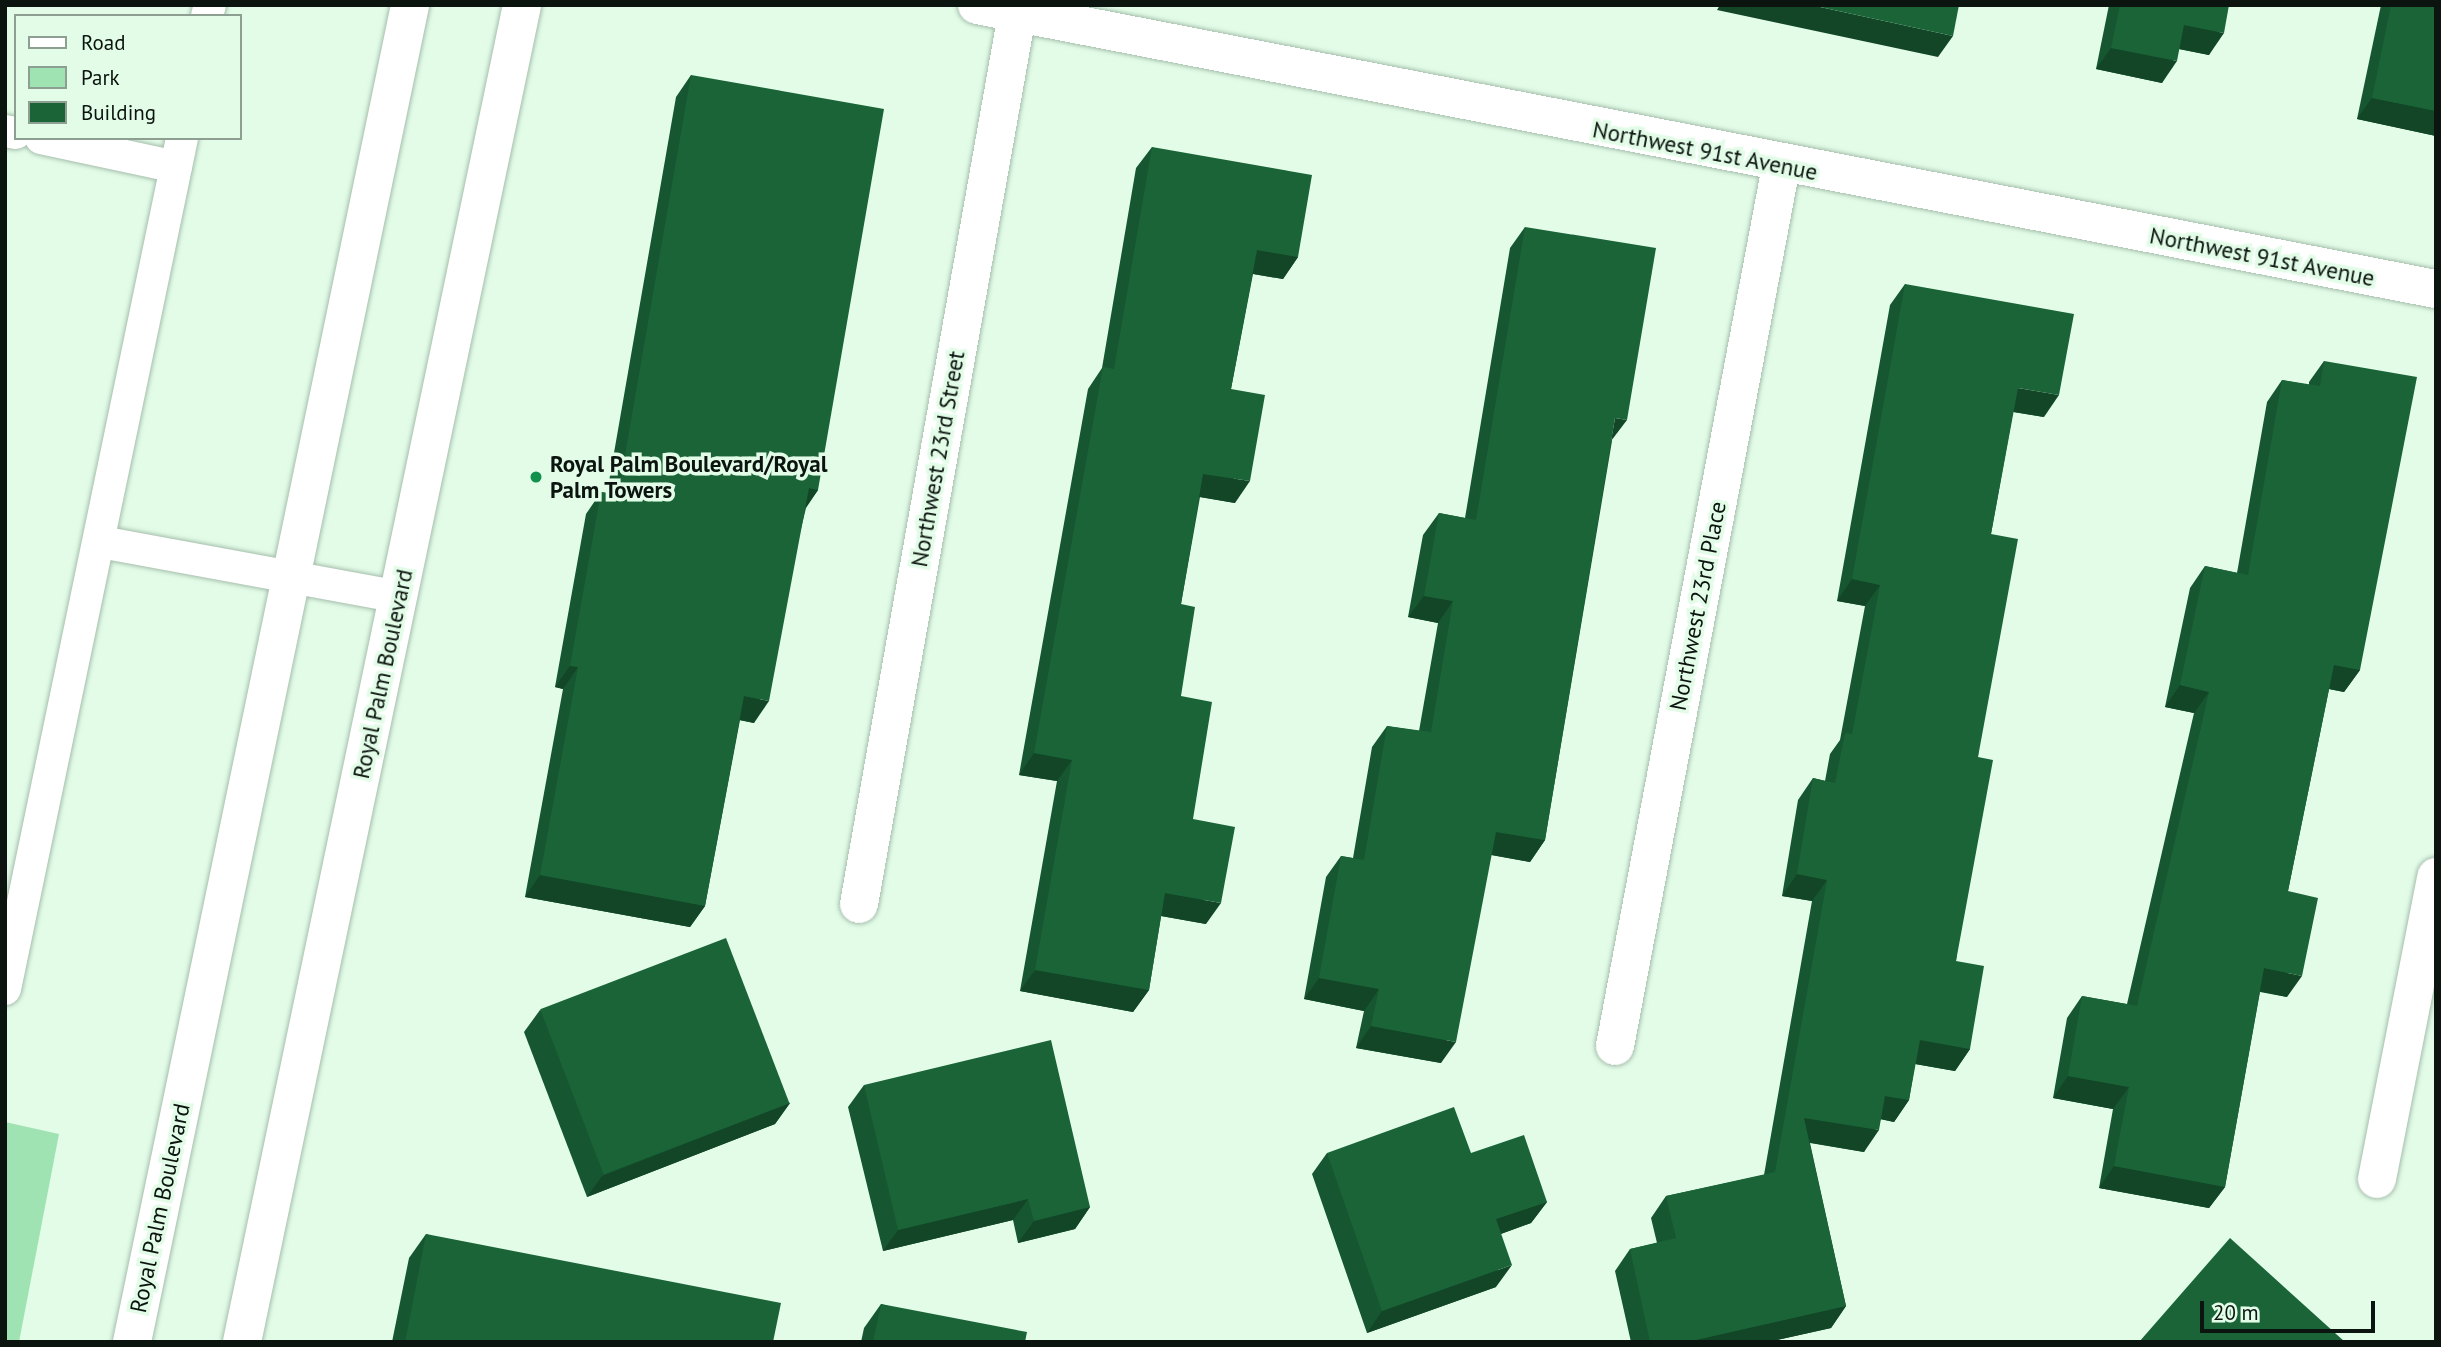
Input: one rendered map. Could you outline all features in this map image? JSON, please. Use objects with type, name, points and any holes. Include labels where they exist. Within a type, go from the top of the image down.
[{"type":"street","name":"Royal Palm Boulevard","points":[[132,1342],[410,5]]},
{"type":"street","name":"Royal Palm Boulevard","points":[[242,1342],[522,5]]},
{"type":"street","name":"Northwest 91st Avenue","points":[[976,5],[1781,167],[2436,289]]},
{"type":"street","name":"Northwest 23rd Street","points":[[859,904],[1017,14]]},
{"type":"street","name":"Northwest 23rd Place","points":[[1615,1046],[1781,167]]},
{"type":"street","points":[[2377,1179],[2436,877]]},
{"type":"lane","points":[[5,989],[16,886],[100,542],[179,153],[59,140]]},
{"type":"lane","points":[[100,542],[399,597]]},
{"type":"green space","points":[[5,1122],[59,1134],[19,1342],[5,1342]]},
{"type":"building","points":[[1811,5],[1959,5],[1953,36]]},
{"type":"building","points":[[2120,5],[2229,5],[2224,33],[2184,25],[2177,61],[2111,48]]},
{"type":"building","points":[[2391,5],[2436,5],[2436,111],[2372,98]]},
{"type":"building","points":[[691,75],[884,109],[818,490],[809,488],[769,701],[744,696],[705,906],[540,875],[578,667],[570,666],[601,492],[618,495]]},
{"type":"building","points":[[1152,147],[1312,175],[1298,257],[1257,250],[1231,389],[1265,395],[1250,481],[1203,474],[1181,604],[1195,607],[1181,696],[1212,702],[1193,819],[1235,827],[1221,903],[1165,893],[1149,990],[1035,970],[1072,760],[1034,753],[1103,367],[1114,369]]},
{"type":"building","points":[[1525,227],[1656,248],[1627,420],[1615,418],[1545,840],[1496,832],[1456,1042],[1371,1026],[1379,989],[1319,978],[1341,856],[1364,860],[1387,726],[1431,732],[1453,601],[1424,596],[1439,513],[1476,520]]},
{"type":"building","points":[[1905,284],[2074,314],[2059,395],[2018,388],[1991,534],[2018,539],[1978,757],[1993,760],[1956,961],[1984,966],[1970,1049],[1920,1040],[1909,1100],[1885,1096],[1879,1130],[1804,1118],[1846,1306],[1687,1342],[1650,1342],[1630,1249],[1676,1238],[1666,1196],[1775,1172],[1827,880],[1797,874],[1813,778],[1835,783],[1845,733],[1852,734],[1880,585],[1852,579]]},
{"type":"building","points":[[2324,361],[2417,377],[2360,670],[2334,665],[2288,891],[2318,898],[2302,976],[2264,968],[2225,1187],[2114,1166],[2129,1087],[2068,1076],[2082,996],[2137,1006],[2209,692],[2180,685],[2205,566],[2248,575],[2282,380],[2320,386]]},
{"type":"building","points":[[726,938],[789,1103],[604,1175],[540,1009]]},
{"type":"building","points":[[1051,1040],[1090,1207],[1034,1221],[1028,1199],[898,1230],[864,1085]]},
{"type":"building","points":[[1454,1107],[1471,1153],[1524,1135],[1547,1202],[1496,1219],[1512,1265],[1382,1311],[1327,1153]]},
{"type":"building","points":[[426,1234],[781,1303],[773,1342],[405,1342]]},
{"type":"building","points":[[2230,1238],[2345,1342],[2139,1342]]},
{"type":"building","points":[[881,1304],[1027,1332],[1025,1342],[873,1342]]},
{"type":"place","name":"Royal Palm Boulevard/Royal Palm Towers","points":[[536,477]]}]
